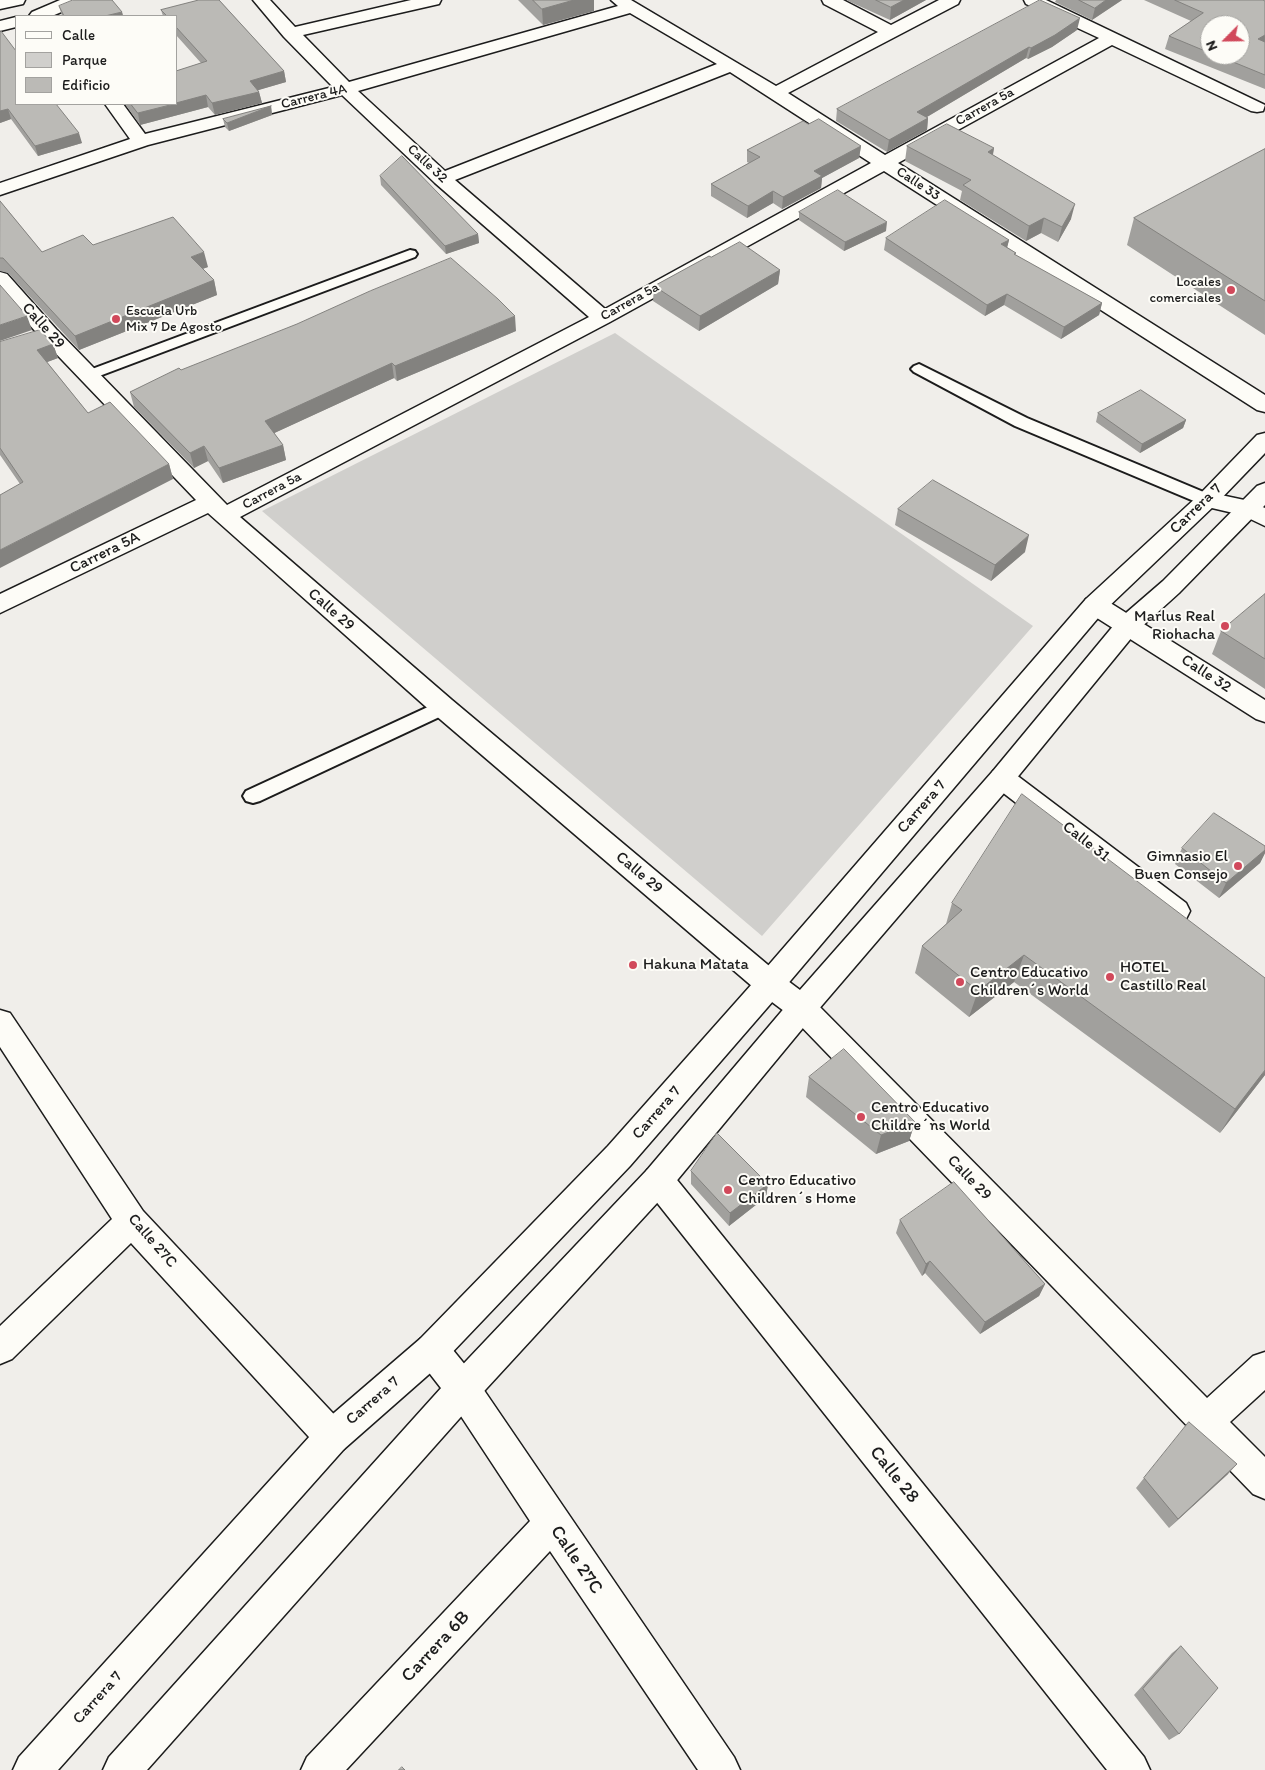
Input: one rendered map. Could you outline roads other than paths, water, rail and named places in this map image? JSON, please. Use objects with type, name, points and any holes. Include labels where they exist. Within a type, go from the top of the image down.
[{"type":"street","points":[[0,4],[17,0]]},
{"type":"street","points":[[46,11],[74,0]]},
{"type":"street","name":"Calle 32","points":[[261,0],[290,33],[346,89],[442,179],[603,318]]},
{"type":"street","points":[[290,33],[433,0]]},
{"type":"street","points":[[830,0],[892,33]]},
{"type":"street","points":[[776,93],[952,0]]},
{"type":"street","points":[[1032,0],[1257,107]]},
{"type":"street","name":"Calle 33","points":[[624,4],[776,93],[1265,406]]},
{"type":"street","name":"Carrera 4A","points":[[0,189],[141,141],[346,89],[624,4]]},
{"type":"street","points":[[0,26],[15,22]]},
{"type":"street","name":"Carrera 5a","points":[[217,510],[603,318],[1112,38]]},
{"type":"street","points":[[442,179],[731,65]]},
{"type":"street","points":[[115,105],[141,141]]},
{"type":"street","name":"Calle 29","points":[[0,278],[37,338],[89,375],[217,510],[443,707],[770,984],[802,1008],[1265,1482]]},
{"type":"street","name":"Carrera 7","points":[[32,1770],[332,1437],[432,1350],[619,1156],[770,984],[1095,605],[1208,500],[1265,440]]},
{"type":"street","points":[[1208,500],[1260,506]]},
{"type":"street","points":[[122,1770],[463,1389],[658,1180],[802,1008],[1002,778],[1128,625],[1260,506]]},
{"type":"street","name":"Carrera 5A","points":[[0,604],[217,510]]},
{"type":"street","name":"Calle 32","points":[[1095,605],[1265,712]]},
{"type":"street","name":"Calle 31","points":[[1002,778],[1196,926]]},
{"type":"street","name":"Calle 27C","points":[[0,1022],[132,1221],[332,1437]]},
{"type":"street","name":"Calle 28","points":[[658,1180],[1131,1770]]},
{"type":"street","points":[[0,1348],[132,1221]]},
{"type":"street","name":"Calle 27C","points":[[432,1350],[463,1389],[721,1770]]},
{"type":"street","points":[[1207,1421],[1265,1368]]},
{"type":"street","name":"Carrera 6B","points":[[320,1770],[552,1523]]},
{"type":"lane","points":[[89,375],[410,254]]},
{"type":"lane","points":[[919,370],[1021,422],[1208,500]]},
{"type":"lane","points":[[253,796],[443,707]]},
{"type":"place","name":"Locales comerciales","points":[[1231,290]]},
{"type":"place","name":"Escuela Urb Mix 7 De Agosto","points":[[116,319]]},
{"type":"place","name":"Marlus Real Riohacha","points":[[1225,626]]},
{"type":"place","name":"Gimnasio El Buen Consejo","points":[[1238,866]]},
{"type":"place","name":"Hakuna Matata","points":[[633,965]]},
{"type":"place","name":"HOTEL Castillo Real","points":[[1110,977]]},
{"type":"place","name":"Centro Educativo Children´s World","points":[[960,982]]},
{"type":"place","name":"Centro Educativo Childre´ns World","points":[[861,1117]]},
{"type":"place","name":"Centro Educativo Children´s Home","points":[[728,1190]]}]
